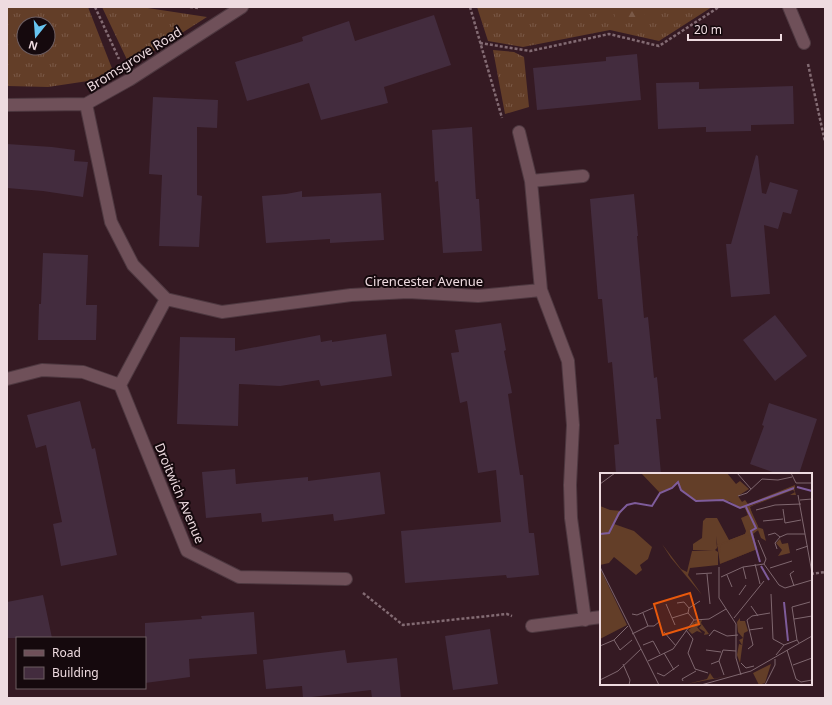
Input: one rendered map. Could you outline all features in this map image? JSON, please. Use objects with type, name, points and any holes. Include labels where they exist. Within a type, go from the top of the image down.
[{"type":"street","name":"Bromsgrove Road","points":[[7,105],[86,104],[129,80],[242,7]]},
{"type":"street","points":[[789,7],[804,43]]},
{"type":"street","points":[[7,379],[42,370],[83,372],[120,385],[166,299],[133,265],[111,222],[86,104]]},
{"type":"street","points":[[519,132],[531,181],[541,290],[568,361],[573,425],[570,485],[572,518],[585,620]]},
{"type":"street","points":[[531,181],[583,176]]},
{"type":"street","name":"Cirencester Avenue","points":[[166,299],[222,312],[351,295],[408,292],[478,296],[541,290]]},
{"type":"street","name":"Droitwich Avenue","points":[[120,385],[187,551],[239,577],[346,579]]},
{"type":"street","points":[[532,626],[600,617]]},
{"type":"path","points":[[95,7],[129,80]]},
{"type":"path","points":[[470,7],[502,118],[519,132]]},
{"type":"path","points":[[480,43],[530,51],[609,34],[659,46],[719,7]]},
{"type":"path","points":[[804,43],[825,142]]},
{"type":"path","points":[[812,574],[825,572]]},
{"type":"path","points":[[346,579],[403,625],[507,614],[532,626]]},
{"type":"green space","points":[[7,7],[88,7],[113,71],[88,81],[48,87],[7,86]]},
{"type":"green space","points":[[102,7],[141,7],[207,17],[130,66]]},
{"type":"green space","points":[[477,7],[712,7],[659,41],[610,30],[523,47],[488,41]]},
{"type":"green space","points":[[614,7],[644,7],[645,18],[615,21]]},
{"type":"green space","points":[[493,50],[514,52],[524,57],[529,107],[505,114]]},
{"type":"building","points":[[434,15],[451,65],[384,87],[388,103],[321,120],[309,83],[247,101],[235,62],[303,41],[302,37],[349,21],[355,41]]},
{"type":"building","points":[[637,54],[641,100],[537,110],[533,68],[606,61],[606,57]]},
{"type":"building","points":[[699,82],[699,89],[793,86],[794,124],[751,125],[751,131],[706,132],[706,127],[658,129],[656,83]]},
{"type":"building","points":[[153,97],[218,100],[217,128],[197,127],[197,195],[202,196],[199,247],[159,246],[162,175],[149,174]]},
{"type":"building","points":[[472,127],[476,199],[479,199],[482,251],[443,253],[438,181],[435,182],[432,130]]},
{"type":"building","points":[[7,144],[75,150],[74,161],[88,162],[83,197],[43,191],[7,188]]},
{"type":"building","points":[[756,155],[758,156],[762,193],[766,194],[770,182],[798,190],[791,214],[783,212],[778,229],[764,225],[770,294],[731,297],[726,244],[731,244]]},
{"type":"building","points":[[302,191],[302,197],[381,193],[384,240],[330,243],[330,239],[266,243],[262,196]]},
{"type":"building","points":[[634,194],[644,318],[648,317],[654,378],[657,377],[661,419],[656,419],[661,473],[616,473],[614,445],[619,444],[612,362],[608,363],[602,299],[598,299],[590,199]]},
{"type":"building","points":[[43,253],[88,255],[86,305],[97,305],[96,340],[38,340]]},
{"type":"building","points":[[775,315],[807,356],[775,381],[743,340]]},
{"type":"building","points":[[501,323],[506,350],[504,351],[512,393],[508,394],[515,442],[520,475],[523,475],[529,533],[534,533],[539,575],[507,578],[506,575],[405,583],[401,531],[501,522],[496,470],[478,473],[467,401],[460,403],[451,353],[459,352],[455,330]]},
{"type":"building","points":[[386,334],[392,376],[321,386],[319,380],[280,386],[239,384],[238,426],[177,424],[180,337],[235,338],[235,351],[320,335],[321,342],[332,340],[332,342]]},
{"type":"building","points":[[80,401],[92,449],[95,448],[117,555],[61,566],[53,524],[62,522],[46,445],[36,448],[27,415]]},
{"type":"building","points":[[769,403],[817,419],[799,473],[775,473],[750,464],[764,426],[762,425]]},
{"type":"building","points":[[235,469],[236,484],[308,477],[308,481],[380,472],[385,514],[334,521],[333,514],[262,522],[261,513],[206,518],[202,472]]},
{"type":"building","points":[[43,595],[52,637],[7,638],[7,602]]},
{"type":"building","points":[[254,612],[257,654],[189,659],[190,677],[146,683],[145,623],[202,619],[201,616]]},
{"type":"building","points":[[490,629],[498,684],[453,690],[445,636]]},
{"type":"building","points":[[345,650],[347,663],[397,658],[401,698],[372,698],[371,690],[303,698],[302,686],[266,689],[263,660]]}]
